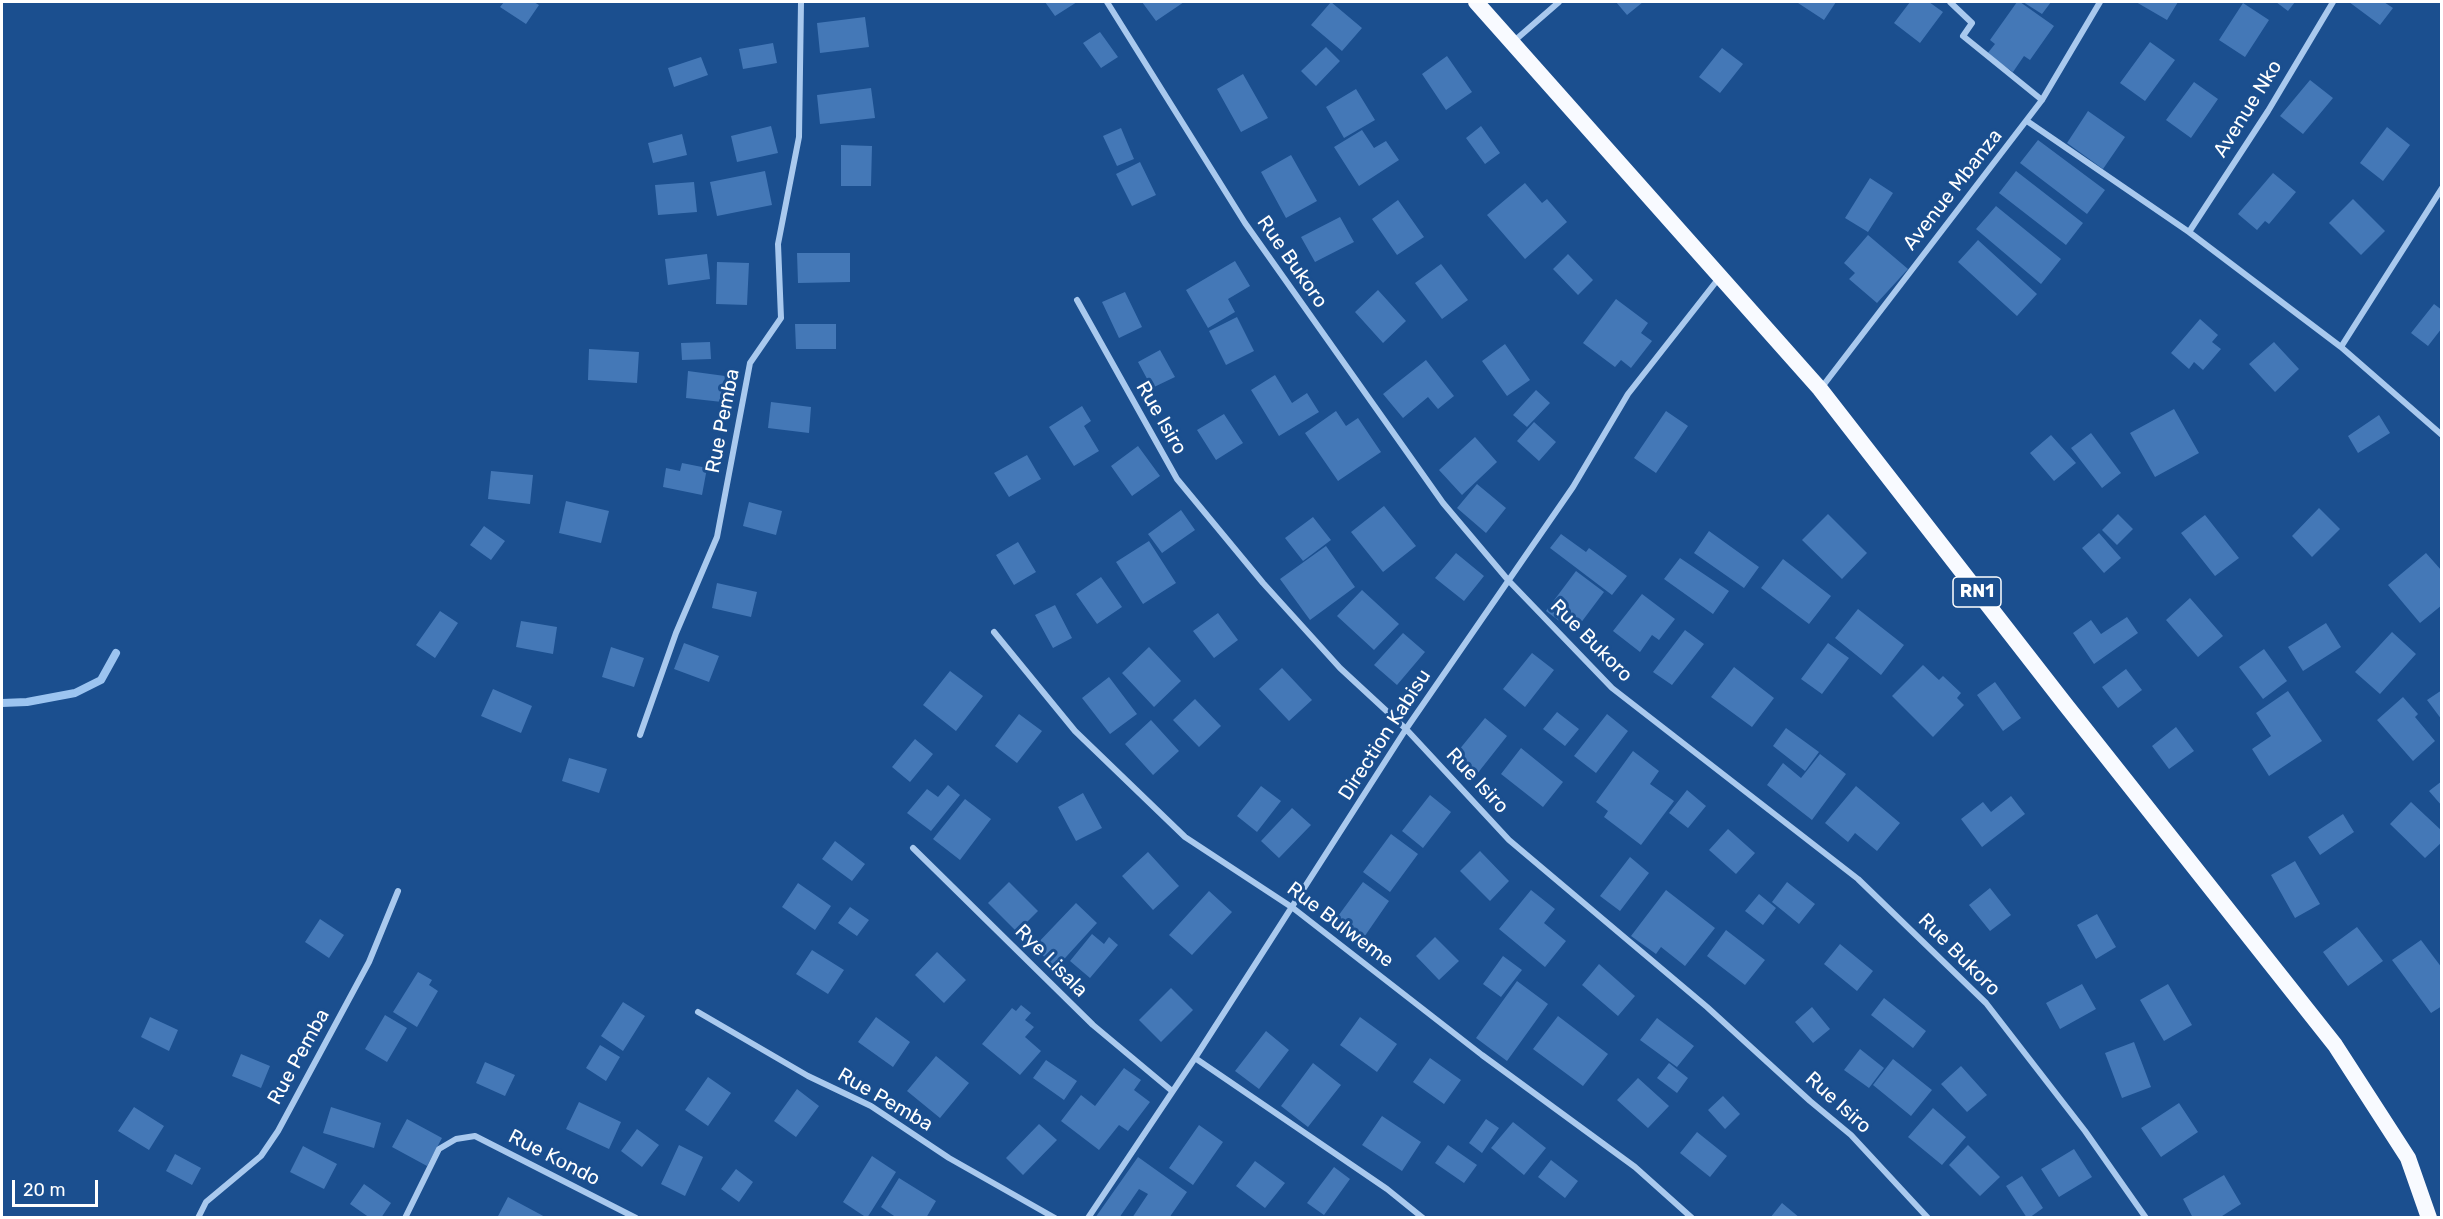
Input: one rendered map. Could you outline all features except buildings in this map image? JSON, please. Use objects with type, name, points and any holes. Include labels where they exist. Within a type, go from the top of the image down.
[{"type":"highway","name":"RN1","points":[[1476,2],[1820,389],[2057,694],[2335,1045],[2408,1158],[2429,1218]]},
{"type":"street","name":"Rue Pemba","points":[[640,735],[676,633],[717,537],[750,363],[781,318],[778,244],[799,137],[801,2]]},
{"type":"street","name":"Rue Bukoro","points":[[1107,2],[1245,223],[1443,502],[1508,580],[1612,688],[1858,879],[1986,1003],[2085,1131],[2146,1218]]},
{"type":"street","points":[[1513,42],[1559,2]]},
{"type":"street","points":[[1950,2],[1972,23],[1963,36],[2042,100]]},
{"type":"street","name":"Avenue Mbanza","points":[[1820,389],[2027,121],[2042,100],[2100,2]]},
{"type":"street","name":"Avenue Nko","points":[[2188,232],[2268,111],[2333,2]]},
{"type":"street","points":[[2027,121],[2188,232],[2341,347],[2442,435]]},
{"type":"street","points":[[2341,347],[2442,188]]},
{"type":"street","name":"Direction Kabisu","points":[[1088,1218],[1196,1058],[1406,729],[1573,487],[1628,394],[1719,277]]},
{"type":"street","name":"Rue Isiro","points":[[1077,300],[1177,479],[1263,583],[1340,668],[1406,729],[1509,840],[1707,1007],[1809,1101],[1851,1136],[1928,1218]]},
{"type":"street","name":"Rue Bulweme","points":[[994,632],[1075,731],[1185,837],[1293,908],[1482,1054],[1635,1167],[1692,1218]]},
{"type":"street","name":"Rye Lisala","points":[[913,848],[1093,1025],[1172,1091]]},
{"type":"street","name":"Rue Pemba","points":[[198,1218],[206,1202],[261,1155],[278,1131],[369,962],[398,891]]},
{"type":"street","name":"Rue Pemba","points":[[699,1012],[808,1076],[870,1106],[949,1158],[1055,1218]]},
{"type":"street","points":[[1196,1058],[1386,1189],[1423,1218]]},
{"type":"street","name":"Rue Kondo","points":[[405,1218],[440,1149],[456,1139],[475,1136],[636,1218]]},
{"type":"waterway","points":[[2,703],[27,702],[75,693],[101,680],[116,653]]}]
